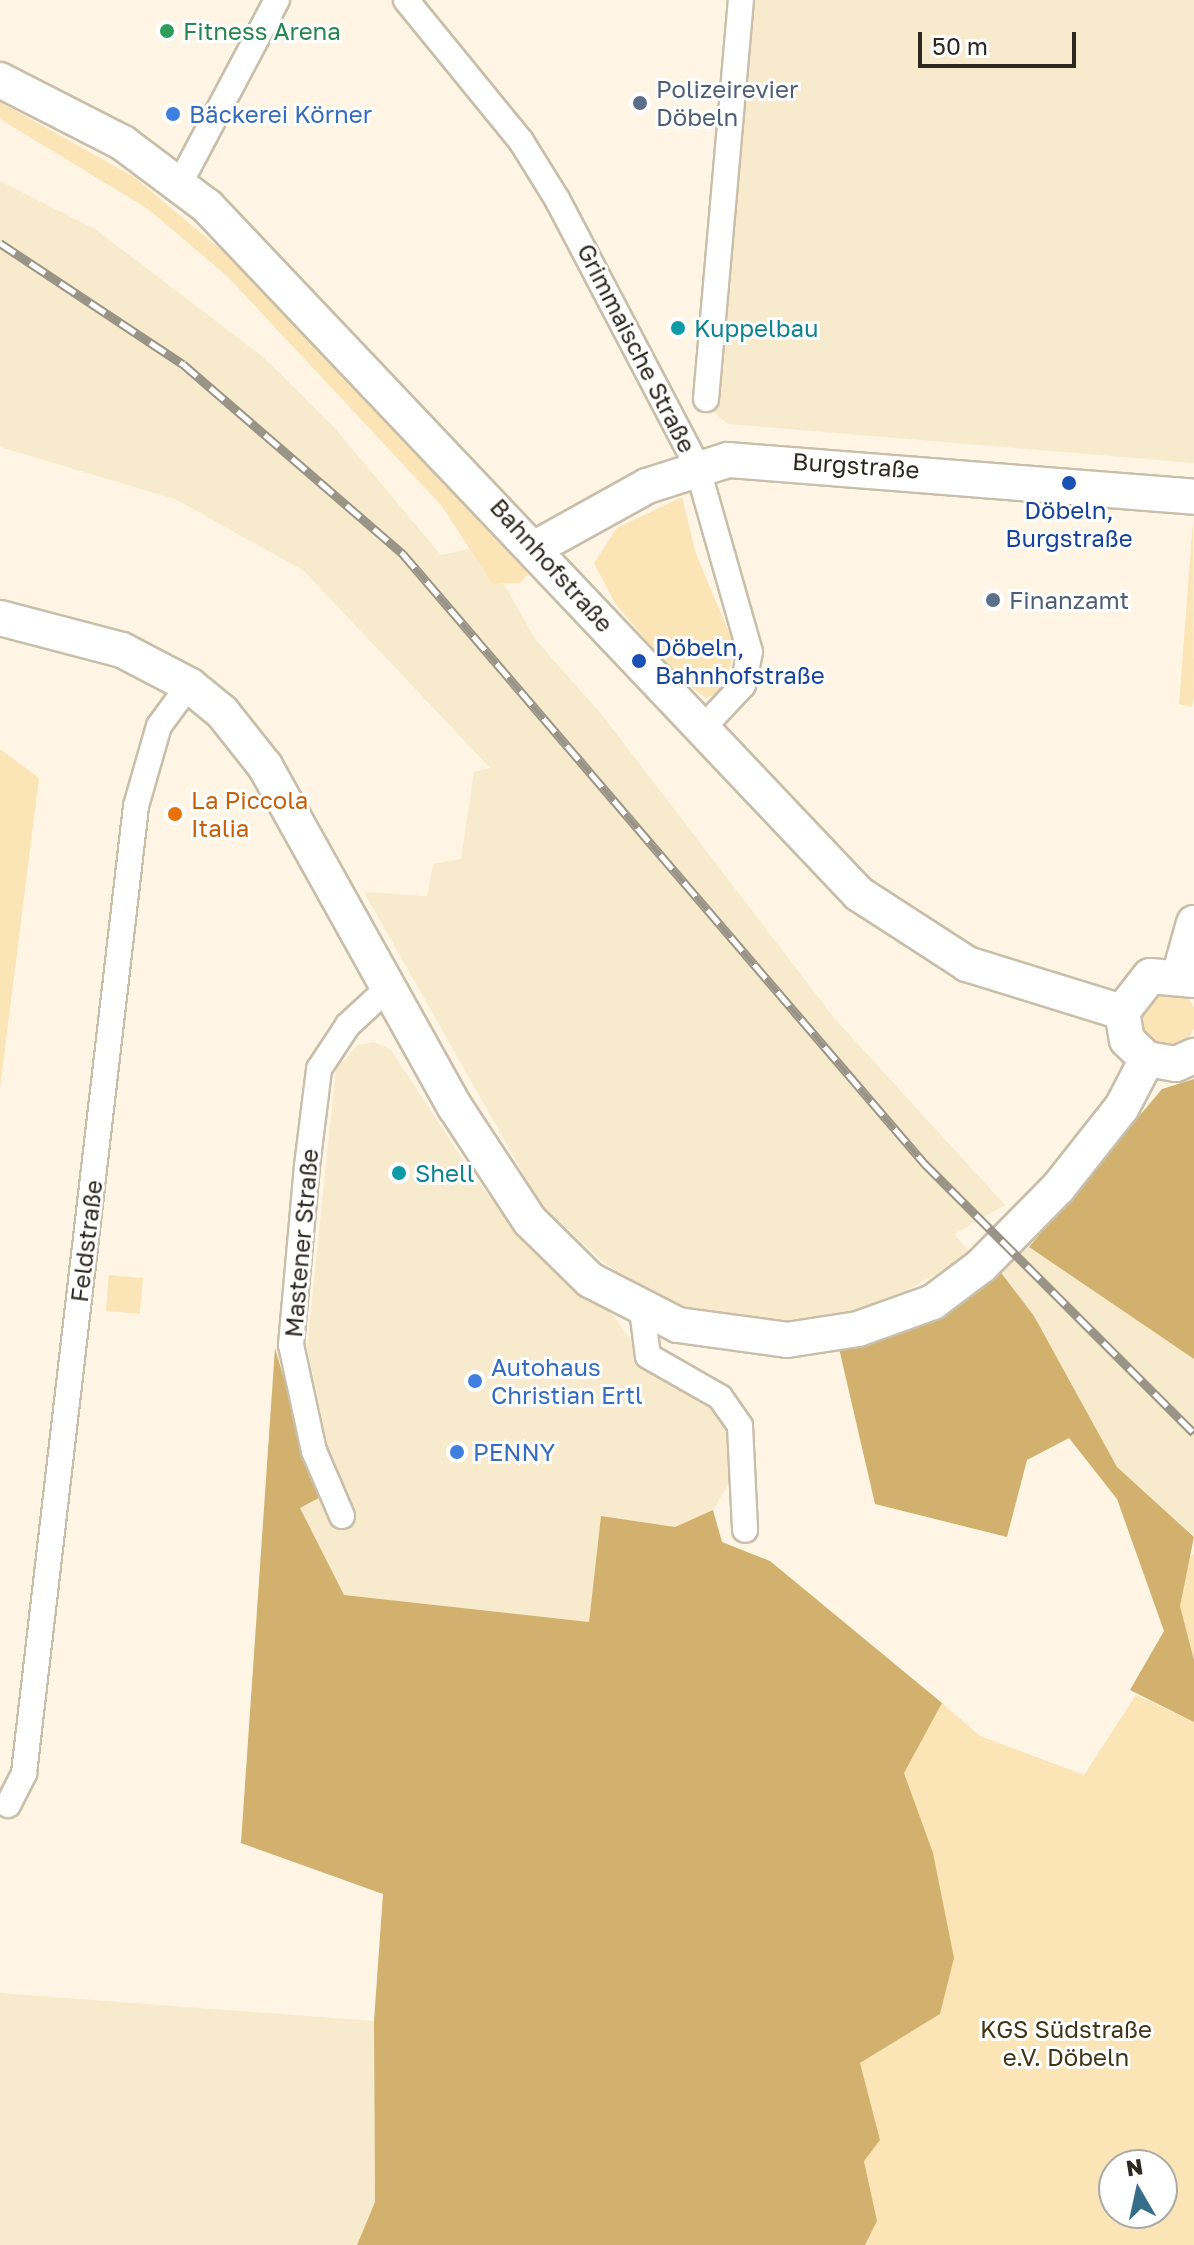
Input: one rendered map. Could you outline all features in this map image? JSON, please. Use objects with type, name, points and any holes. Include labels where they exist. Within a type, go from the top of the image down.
[{"type":"main road","name":"Bahnhofstraße","points":[[0,80],[123,143],[180,183],[537,547],[831,866],[902,928],[986,972],[1122,1012]]},
{"type":"main road","name":"Burgstraße","points":[[537,547],[697,466],[774,459],[1194,497]]},
{"type":"main road","points":[[0,618],[122,650],[189,685],[265,766],[387,989],[530,1221],[590,1280],[642,1310],[749,1340],[823,1336],[911,1313],[963,1281],[1019,1230],[1097,1141],[1147,1059]]},
{"type":"main road","points":[[1194,923],[1187,977],[1136,984],[1122,1012],[1127,1040],[1147,1059],[1176,1064],[1194,1056]]},
{"type":"street","points":[[180,183],[277,0]]},
{"type":"street","name":"Grimmaische Straße","points":[[406,0],[521,141],[566,212],[697,466],[750,652],[743,685],[702,729]]},
{"type":"street","points":[[706,399],[741,0]]},
{"type":"street","name":"Feldstraße","points":[[8,1805],[24,1773],[136,806],[159,726],[189,685]]},
{"type":"street","name":"Mastener Straße","points":[[342,1516],[314,1451],[291,1345],[305,1181],[319,1069],[348,1025],[387,989]]},
{"type":"street","points":[[642,1310],[648,1356],[720,1397],[740,1426],[745,1530]]},
{"type":"shaded area","points":[[753,0],[1194,0],[1194,463],[728,424],[712,411]]},
{"type":"shaded area","points":[[0,181],[95,229],[262,356],[333,426],[441,555],[469,549],[492,584],[504,584],[535,639],[602,715],[835,1019],[1005,1205],[954,1234],[973,1255],[878,1305],[819,1322],[750,1322],[674,1306],[603,1262],[540,1203],[364,892],[427,896],[433,864],[461,859],[474,772],[490,768],[304,571],[175,499],[0,447]]},
{"type":"shaded area","points":[[374,1042],[391,1050],[476,1180],[544,1260],[613,1315],[642,1356],[716,1402],[734,1429],[735,1473],[713,1510],[675,1527],[601,1516],[589,1622],[344,1595],[300,1508],[337,1489],[307,1347],[336,1069],[358,1045]]},
{"type":"shaded area","points":[[1194,1079],[1194,1359],[1029,1247],[1162,1089]]},
{"type":"shaded area","points":[[1029,1247],[1194,1359],[1194,1536],[1117,1467],[1034,1316],[999,1270]]},
{"type":"shaded area","points":[[999,1270],[1034,1316],[1117,1467],[1194,1537],[1180,1606],[1194,1660],[1194,1722],[1130,1690],[1164,1631],[1117,1499],[1069,1438],[1027,1460],[1007,1537],[875,1504],[838,1344]]},
{"type":"shaded area","points":[[275,1348],[319,1498],[300,1508],[344,1595],[589,1622],[601,1516],[675,1527],[713,1510],[722,1542],[770,1561],[942,1703],[904,1773],[933,1853],[954,1958],[940,2014],[860,2063],[880,2140],[864,2161],[877,2221],[865,2245],[357,2245],[375,2202],[374,2021],[383,1894],[241,1843]]},
{"type":"shaded area","points":[[0,1993],[374,2021],[375,2202],[357,2245],[0,2245]]},
{"type":"green space","points":[[0,102],[134,177],[232,259],[528,574],[520,583],[492,584],[442,506],[227,276],[148,209],[0,119]]},
{"type":"green space","points":[[682,497],[696,554],[736,649],[721,692],[706,698],[673,673],[615,603],[594,563],[617,528]]},
{"type":"green space","points":[[1193,521],[1194,696],[1192,707],[1179,704]]},
{"type":"green space","points":[[0,749],[39,778],[0,1088]]},
{"type":"green space","points":[[1168,990],[1188,998],[1196,1018],[1188,1038],[1168,1046],[1148,1038],[1140,1018],[1148,998]]},
{"type":"green space","points":[[109,1275],[143,1278],[140,1314],[106,1311]]},
{"type":"green space","points":[[1194,1554],[1194,1660],[1180,1606],[1184,1561]]},
{"type":"green space","name":"KGS Südstraße e.V. Döbeln","points":[[1136,1695],[1194,1722],[1194,2245],[865,2245],[877,2221],[864,2161],[860,2063],[940,2014],[933,1853],[904,1773],[942,1703],[980,1736],[1084,1775]]},
{"type":"railway","points":[[0,243],[183,364],[403,554],[925,1164],[1194,1433]]},
{"type":"place","name":"Fitness Arena","points":[[167,31]]},
{"type":"place","name":"Polizeirevier Döbeln","points":[[640,103]]},
{"type":"place","name":"Bäckerei Körner","points":[[173,114]]},
{"type":"place","name":"Kuppelbau","points":[[678,328]]},
{"type":"place","name":"Döbeln, Burgstraße","points":[[1069,483]]},
{"type":"place","name":"Finanzamt","points":[[993,600]]},
{"type":"place","name":"Döbeln, Bahnhofstraße","points":[[639,661]]},
{"type":"place","name":"La Piccola Italia","points":[[175,814]]},
{"type":"place","name":"Shell","points":[[399,1173]]},
{"type":"place","name":"Autohaus Christian Ertl","points":[[475,1381]]},
{"type":"place","name":"PENNY","points":[[457,1452]]}]
